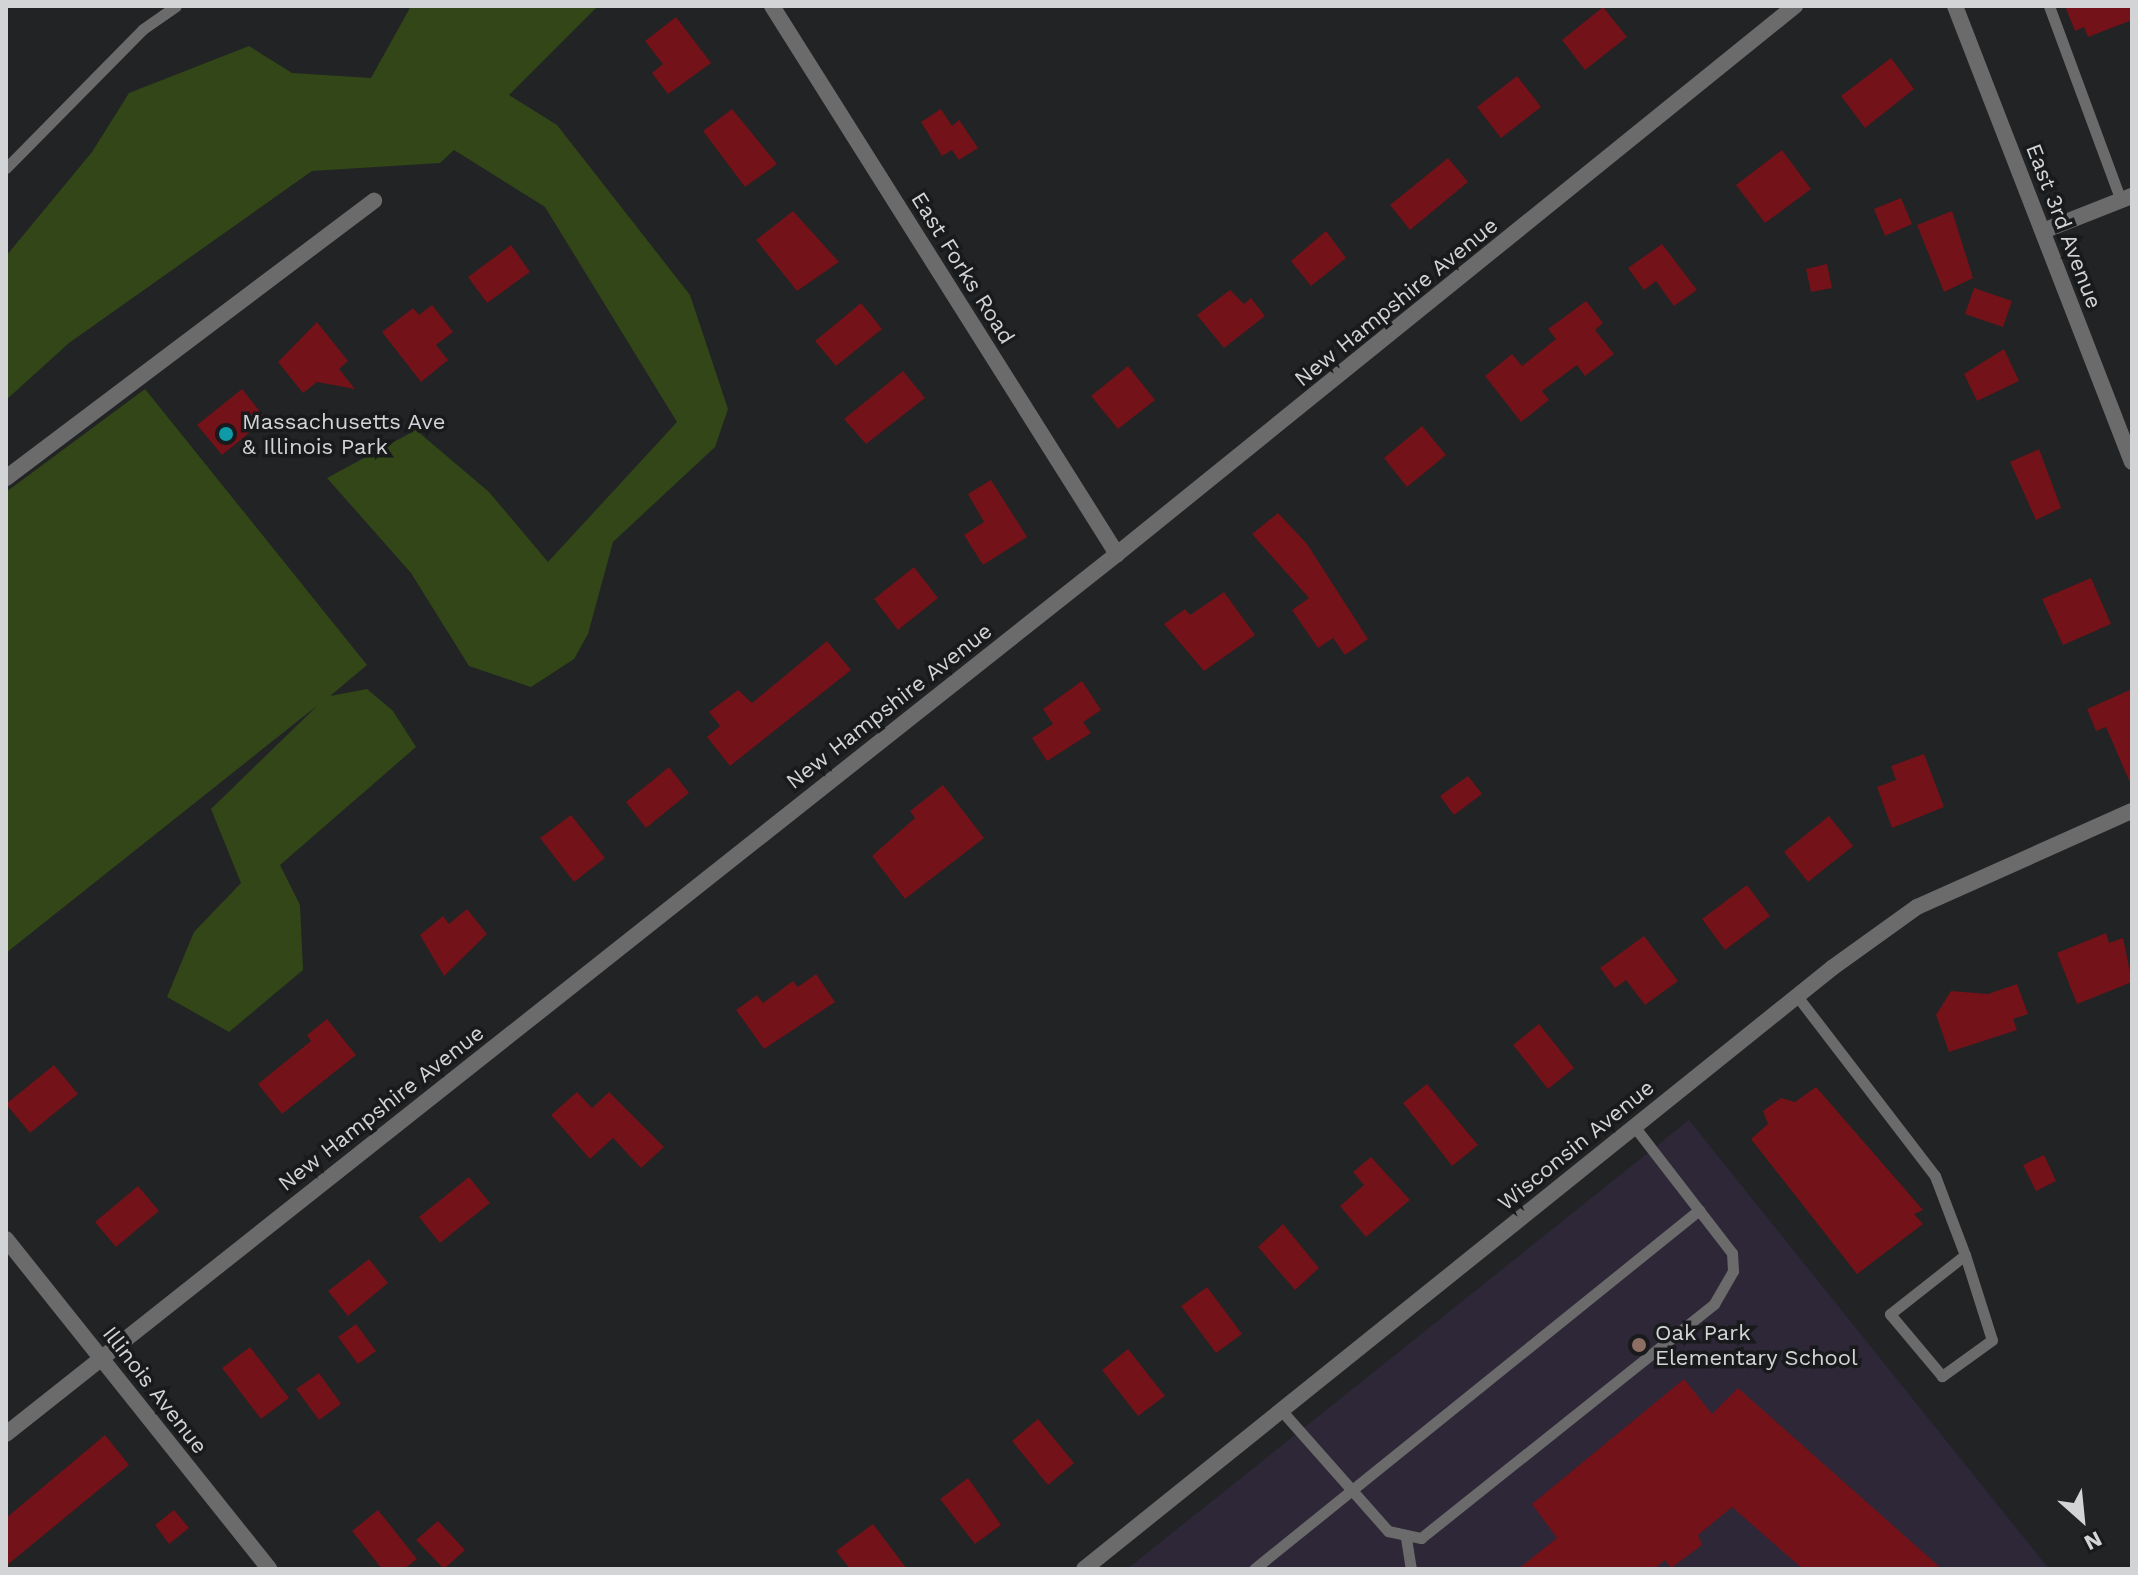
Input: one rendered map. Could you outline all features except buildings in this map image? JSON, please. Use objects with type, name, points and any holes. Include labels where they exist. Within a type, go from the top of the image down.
[{"type":"street","name":"East Forks Road","points":[[772,6],[1117,554]]},
{"type":"street","name":"New Hampshire Avenue","points":[[6,1434],[1117,554],[1795,6]]},
{"type":"street","name":"East 3rd Avenue","points":[[1955,6],[2132,462]]},
{"type":"street","points":[[2043,231],[2126,198]]},
{"type":"street","points":[[6,478],[374,201]]},
{"type":"street","name":"Wisconsin Avenue","points":[[1084,1569],[1797,996],[1917,907],[2132,811]]},
{"type":"street","name":"Illinois Avenue","points":[[6,1239],[269,1569]]},
{"type":"lane","points":[[6,168],[143,29],[176,6]]},
{"type":"lane","points":[[2049,6],[2126,198]]},
{"type":"lane","points":[[1797,996],[1920,1150],[1965,1255],[1992,1340],[1942,1376],[1890,1314],[1965,1255]]},
{"type":"lane","points":[[1281,1410],[1388,1531],[1406,1538],[1421,1538],[1714,1304],[1733,1271],[1732,1253],[1634,1126]]},
{"type":"lane","points":[[1254,1569],[1699,1210]]},
{"type":"lane","points":[[1406,1538],[1411,1569]]},
{"type":"shaded area","name":"Oak Park Elementary School","points":[[1689,1120],[2049,1569],[1127,1569]]},
{"type":"green space","points":[[411,6],[598,6],[509,95],[557,125],[690,295],[728,409],[715,447],[613,542],[588,634],[574,659],[531,687],[469,666],[411,573],[327,478],[416,430],[489,492],[548,562],[677,422],[545,207],[454,150],[440,163],[312,171],[69,343],[6,400],[6,256],[92,152],[129,93],[249,46],[292,73],[371,78]]},
{"type":"green space","points":[[145,389],[367,665],[330,696],[367,689],[393,711],[416,747],[280,865],[300,905],[303,970],[229,1032],[167,997],[194,932],[241,883],[211,809],[318,705],[6,953],[6,492]]},
{"type":"place","name":"Massachusetts Ave & Illinois Park","points":[[226,434]]},
{"type":"place","name":"Oak Park Elementary School","points":[[1639,1345]]}]
